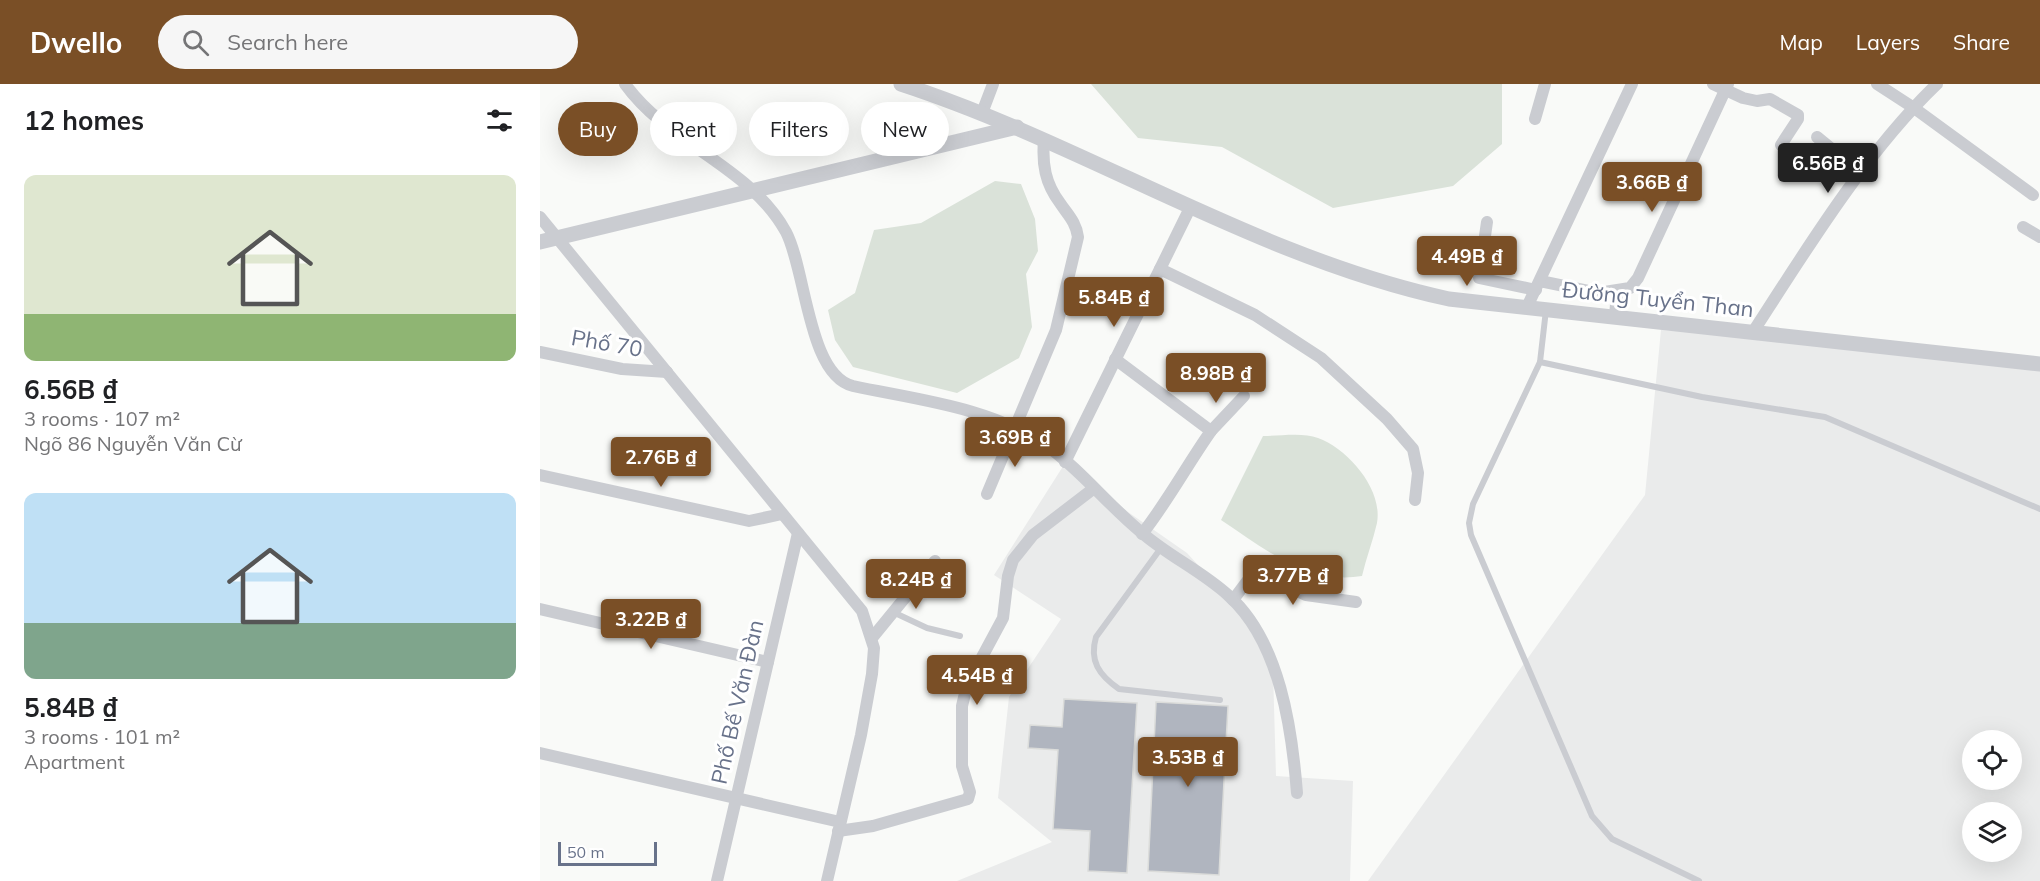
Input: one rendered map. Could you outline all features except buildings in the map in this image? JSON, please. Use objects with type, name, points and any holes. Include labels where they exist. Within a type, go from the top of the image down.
[{"type":"street","points":[[626,84],[673,132],[755,191],[774,212],[797,258],[812,326],[824,358],[836,378],[847,385],[986,415],[1016,428],[1048,447],[1142,534],[1233,600],[1252,623],[1279,683],[1290,724],[1297,793]]},
{"type":"street","name":"Đường Tuyển Than","points":[[901,84],[1017,127],[1286,250],[1368,279],[1449,299],[1527,307],[1546,314],[1615,317],[2040,364]]},
{"type":"street","points":[[982,113],[993,84]]},
{"type":"street","points":[[1535,119],[1545,84]]},
{"type":"street","points":[[1527,307],[1632,84]]},
{"type":"street","points":[[1713,84],[1727,87],[1743,98],[1757,101],[1770,99],[1798,115],[1781,145]]},
{"type":"street","points":[[1877,84],[1914,108],[2033,195]]},
{"type":"street","points":[[1753,332],[1817,233],[1914,108],[1937,84]]},
{"type":"street","points":[[1487,222],[1479,278],[1598,293],[1630,288],[1638,278],[1727,87]]},
{"type":"street","points":[[540,242],[1017,127]]},
{"type":"street","points":[[1817,137],[1862,174]]},
{"type":"street","points":[[987,494],[1056,330],[1078,237],[1072,218],[1058,201],[1043,170],[1044,140]]},
{"type":"street","points":[[1065,462],[1190,208]]},
{"type":"street","points":[[540,217],[856,603],[872,638],[874,648],[869,698],[827,881]]},
{"type":"street","points":[[2023,227],[2040,237]]},
{"type":"street","points":[[1160,269],[1255,315],[1292,337],[1328,365],[1387,419],[1413,449],[1418,473],[1415,500]]},
{"type":"street","points":[[1615,317],[1617,291]]},
{"type":"street","name":"Phố 70","points":[[540,352],[622,369],[667,372]]},
{"type":"street","points":[[1115,359],[1211,431]]},
{"type":"street","points":[[1142,534],[1172,495],[1192,457],[1211,431],[1244,396]]},
{"type":"street","points":[[540,475],[749,521],[782,514]]},
{"type":"street","points":[[540,753],[839,827],[873,826],[968,799],[970,792],[962,766],[962,706],[967,685],[1003,618],[1008,576],[1013,560],[1033,535],[1093,489]]},
{"type":"street","name":"Phố Bế Văn Đàn","points":[[717,881],[798,533]]},
{"type":"street","points":[[872,638],[895,613],[935,561]]},
{"type":"street","points":[[1233,600],[1248,580],[1259,573],[1306,595],[1356,602]]},
{"type":"street","points":[[540,609],[768,662]]},
{"type":"lane","points":[[1546,314],[1540,362],[1473,504],[1469,523],[1471,535],[1592,816],[1612,838],[1699,881]]},
{"type":"lane","points":[[1540,362],[1702,397],[1825,417],[2040,509]]},
{"type":"lane","points":[[1161,548],[1096,637],[1092,649],[1096,667],[1106,680],[1119,688],[1156,695],[1220,700]]},
{"type":"lane","points":[[895,613],[927,628],[960,636]]},
{"type":"shaded area","points":[[1091,84],[1502,84],[1502,144],[1453,186],[1333,208],[1222,147],[1138,138]]},
{"type":"shaded area","points":[[995,181],[1021,184],[1035,219],[1038,251],[1026,274],[1032,327],[1019,358],[957,393],[853,367],[835,340],[828,310],[855,293],[874,230],[921,223]]},
{"type":"shaded area","points":[[1661,330],[1753,336],[2040,369],[2040,881],[1368,881],[1645,495]]},
{"type":"shaded area","points":[[1298,435],[1318,438],[1341,451],[1361,472],[1375,497],[1377,510],[1377,523],[1362,576],[1323,575],[1305,570],[1270,553],[1221,520],[1263,436]]},
{"type":"shaded area","points":[[1067,460],[1128,512],[1187,553],[1238,609],[1273,671],[1276,776],[1353,781],[1350,881],[957,881],[1052,842],[998,798],[1009,697],[1061,619],[994,575]]}]
